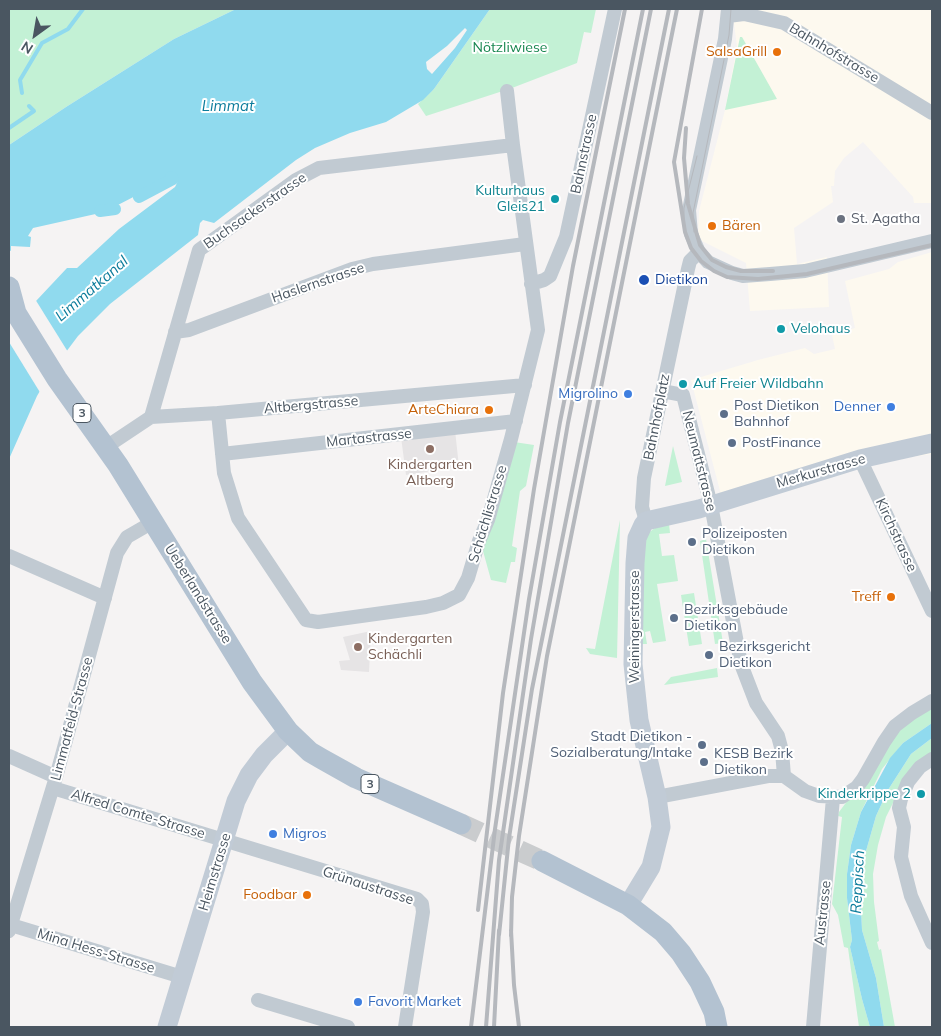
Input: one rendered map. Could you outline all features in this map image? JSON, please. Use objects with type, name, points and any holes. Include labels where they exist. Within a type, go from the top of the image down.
[{"type":"main road","name":"Ueberlandstrasse","points":[[9,287],[16,313],[57,379],[106,447],[252,682],[288,731],[310,752],[330,764],[395,796],[461,824]]},
{"type":"main road","points":[[542,861],[628,905],[663,932],[681,953],[700,982],[714,1012],[718,1027]]},
{"type":"street","name":"Bahnstrasse","points":[[531,284],[550,276],[566,237],[614,9]]},
{"type":"street","points":[[728,12],[689,209],[688,223],[690,234],[699,252],[708,262],[743,276],[805,271],[932,241]]},
{"type":"street","name":"Bahnhofstrasse","points":[[728,12],[784,23],[932,113]]},
{"type":"street","points":[[507,91],[525,244],[538,330],[525,385]]},
{"type":"street","name":"Buchsackerstrasse","points":[[151,417],[199,250],[303,176],[332,166],[513,145]]},
{"type":"street","name":"Haslernstrasse","points":[[175,332],[189,330],[352,269],[373,264],[525,244]]},
{"type":"street","name":"Bahnhofplatz","points":[[646,521],[642,507],[642,492],[690,261],[699,252]]},
{"type":"street","name":"Altbergstrasse","points":[[151,417],[218,414],[525,385]]},
{"type":"street","name":"Schächlistrasse","points":[[222,454],[224,473],[238,518],[306,620],[318,622],[448,602],[463,590],[488,520],[525,385]]},
{"type":"street","name":"Neumattstrasse","points":[[662,391],[683,395],[710,505],[741,664],[756,703],[778,736],[782,751],[784,776]]},
{"type":"street","points":[[218,414],[222,454]]},
{"type":"street","points":[[106,447],[151,417]]},
{"type":"street","name":"Martastrasse","points":[[222,454],[516,421]]},
{"type":"street","name":"Merkurstrasse","points":[[710,505],[860,459],[932,443]]},
{"type":"street","name":"Kirchstrasse","points":[[860,459],[932,611]]},
{"type":"street","points":[[646,521],[710,505]]},
{"type":"street","name":"Weiningerstrasse","points":[[628,905],[647,875],[656,854],[661,827],[657,797],[639,720],[633,664],[637,538],[639,531],[646,521]]},
{"type":"street","name":"Limmatfeld-Strasse","points":[[10,928],[54,782],[115,560],[123,542],[132,533],[153,522]]},
{"type":"street","points":[[9,556],[105,598]]},
{"type":"street","points":[[657,797],[768,776],[784,776],[805,790],[819,796],[842,797],[857,787],[896,726],[912,713],[932,701]]},
{"type":"street","name":"Heimstrasse","points":[[167,1027],[236,802],[249,775],[264,755],[288,731]]},
{"type":"street","name":"Alfred Comte-Strasse","points":[[9,756],[54,782],[224,841]]},
{"type":"street","points":[[932,759],[920,767],[908,782],[900,799],[900,808],[904,827],[901,857],[913,903],[932,943]]},
{"type":"street","name":"Austrasse","points":[[813,1027],[833,798]]},
{"type":"street","name":"Grünaustrasse","points":[[224,841],[417,899],[422,904],[423,912],[404,1027]]},
{"type":"street","name":"Mina Hess-Strasse","points":[[10,928],[182,978]]},
{"type":"street","points":[[258,1000],[348,1027]]},
{"type":"shaded area","points":[[735,9],[932,9],[932,203],[914,203],[913,197],[863,142],[844,158],[835,171],[834,186],[831,186],[833,202],[794,228],[797,264],[827,257],[829,307],[750,311],[746,263],[698,239],[699,211],[725,110],[737,47],[734,23]]},
{"type":"shaded area","points":[[932,252],[932,454],[875,462],[725,510],[691,380],[805,348],[814,354],[835,349],[832,335],[855,328],[845,281],[889,269],[898,262]]},
{"type":"shaded area","name":"Kindergarten Altberg","points":[[455,430],[459,467],[406,475],[401,437]]},
{"type":"shaded area","name":"Kindergarten Schächli","points":[[371,631],[369,672],[341,670],[339,661],[350,660],[343,637]]},
{"type":"green space","points":[[9,9],[236,9],[174,39],[9,145]]},
{"type":"green space","name":"Nötzliwiese","points":[[490,9],[596,9],[591,33],[584,32],[577,63],[512,88],[426,116],[418,104],[434,89]]},
{"type":"green space","points":[[740,37],[742,37],[777,99],[725,110]]},
{"type":"green space","points":[[514,442],[534,445],[526,486],[520,491],[512,546],[517,548],[515,562],[511,562],[506,583],[491,580],[483,551]]},
{"type":"green space","points":[[673,446],[682,482],[665,486]]},
{"type":"green space","points":[[620,520],[617,658],[590,654],[586,648],[595,649]]},
{"type":"green space","points":[[669,524],[670,533],[659,534],[662,556],[674,555],[678,581],[657,584],[666,641],[653,643],[650,631],[645,632],[647,644],[642,644],[642,548],[648,533],[655,528]]},
{"type":"green space","points":[[706,539],[723,643],[715,644],[700,541]]},
{"type":"green space","points":[[694,593],[702,644],[689,646],[681,595]]},
{"type":"green space","points":[[717,668],[718,677],[664,685],[671,677]]},
{"type":"green space","points":[[932,707],[932,723],[903,743],[882,769],[861,812],[851,845],[847,874],[847,898],[852,940],[850,947],[870,1027],[859,1027],[848,948],[844,947],[838,915],[832,904],[842,817],[838,816],[839,812],[904,725]]},
{"type":"green space","points":[[932,738],[932,753],[898,793],[886,817],[878,845],[873,874],[874,902],[879,941],[877,942],[879,950],[881,949],[895,1027],[884,1027],[876,978],[862,930],[861,909],[864,858],[876,816],[888,790],[911,754]]},
{"type":"water","name":"Limmat","points":[[236,9],[490,9],[434,89],[423,100],[386,122],[350,133],[315,148],[296,160],[214,223],[203,220],[200,223],[198,235],[110,304],[78,336],[51,372],[37,396],[9,459],[9,339],[36,301],[67,268],[77,268],[119,229],[175,187],[178,181],[174,176],[114,207],[100,211],[100,213],[33,228],[28,236],[31,237],[30,247],[11,246],[11,251],[9,250],[9,145],[174,39]],"holes":[[[465,28],[467,30],[455,48],[432,74],[427,69],[426,62],[447,46]]]},
{"type":"water","name":"Reppisch","points":[[932,723],[932,738],[911,754],[888,790],[876,816],[864,858],[861,909],[862,930],[876,978],[884,1027],[870,1027],[850,947],[852,940],[847,898],[847,874],[851,845],[861,812],[890,758],[903,743]]},
{"type":"pier","points":[[35,299],[68,352],[41,394],[9,342],[9,335]]},
{"type":"waterway","points":[[22,93],[20,80],[42,43],[68,29],[83,9]]},
{"type":"waterway","points":[[9,128],[34,111],[29,106]]},
{"type":"waterway","points":[[139,197],[173,179],[171,177]]},
{"type":"waterway","points":[[100,211],[115,209]]},
{"type":"tunnel","points":[[461,824],[542,861]]},
{"type":"tram line","points":[[694,232],[693,213],[729,35],[731,9]]},
{"type":"tram line","points":[[684,228],[684,208],[697,156]]},
{"type":"railway","points":[[478,910],[503,693],[534,489],[573,266],[625,9]]},
{"type":"railway","points":[[471,1027],[495,829],[529,599],[560,422],[643,9]]},
{"type":"railway","points":[[486,1027],[499,860],[531,639],[568,423],[651,9]]},
{"type":"railway","points":[[499,935],[509,838],[532,689],[669,9]]},
{"type":"railway","points":[[511,936],[512,897],[519,836],[547,656],[677,9]]},
{"type":"railway","points":[[702,9],[674,162],[685,232],[691,248],[701,261],[714,271],[727,277],[758,279],[807,274],[932,245]]},
{"type":"railway","points":[[686,128],[684,158],[688,204],[700,245],[712,260],[726,267],[741,271],[773,271]]},
{"type":"railway","points":[[494,1027],[499,930]]},
{"type":"railway","points":[[511,930],[514,985],[519,1027]]},
{"type":"place","name":"SalsaGrill","points":[[777,52]]},
{"type":"place","name":"Kulturhaus Gleis21","points":[[555,199]]},
{"type":"place","name":"St. Agatha","points":[[841,219]]},
{"type":"place","name":"Bären","points":[[712,226]]},
{"type":"place","name":"Dietikon","points":[[644,280]]},
{"type":"place","name":"Velohaus","points":[[781,329]]},
{"type":"place","name":"Auf Freier Wildbahn","points":[[683,384]]},
{"type":"place","name":"Migrolino","points":[[628,394]]},
{"type":"place","name":"Denner","points":[[891,407]]},
{"type":"place","name":"ArteChiara","points":[[489,410]]},
{"type":"place","name":"Post Dietikon Bahnhof","points":[[724,414]]},
{"type":"place","name":"PostFinance","points":[[732,443]]},
{"type":"place","name":"Kindergarten Altberg","points":[[430,449]]},
{"type":"place","name":"Polizeiposten Dietikon","points":[[692,542]]},
{"type":"place","name":"Treff","points":[[891,597]]},
{"type":"place","name":"Bezirksgebäude Dietikon","points":[[674,618]]},
{"type":"place","name":"Kindergarten Schächli","points":[[358,647]]},
{"type":"place","name":"Bezirksgericht Dietikon","points":[[709,655]]},
{"type":"place","name":"Stadt Dietikon - Sozialberatung/Intake","points":[[702,745]]},
{"type":"place","name":"KESB Bezirk Dietikon","points":[[704,762]]},
{"type":"place","name":"Kinderkrippe 2","points":[[921,794]]},
{"type":"place","name":"Migros","points":[[273,834]]},
{"type":"place","name":"Foodbar","points":[[307,895]]},
{"type":"place","name":"Favorit Market","points":[[358,1002]]},
{"type":"water label","name":"Limmatkanal","points":[[92,289]]}]
